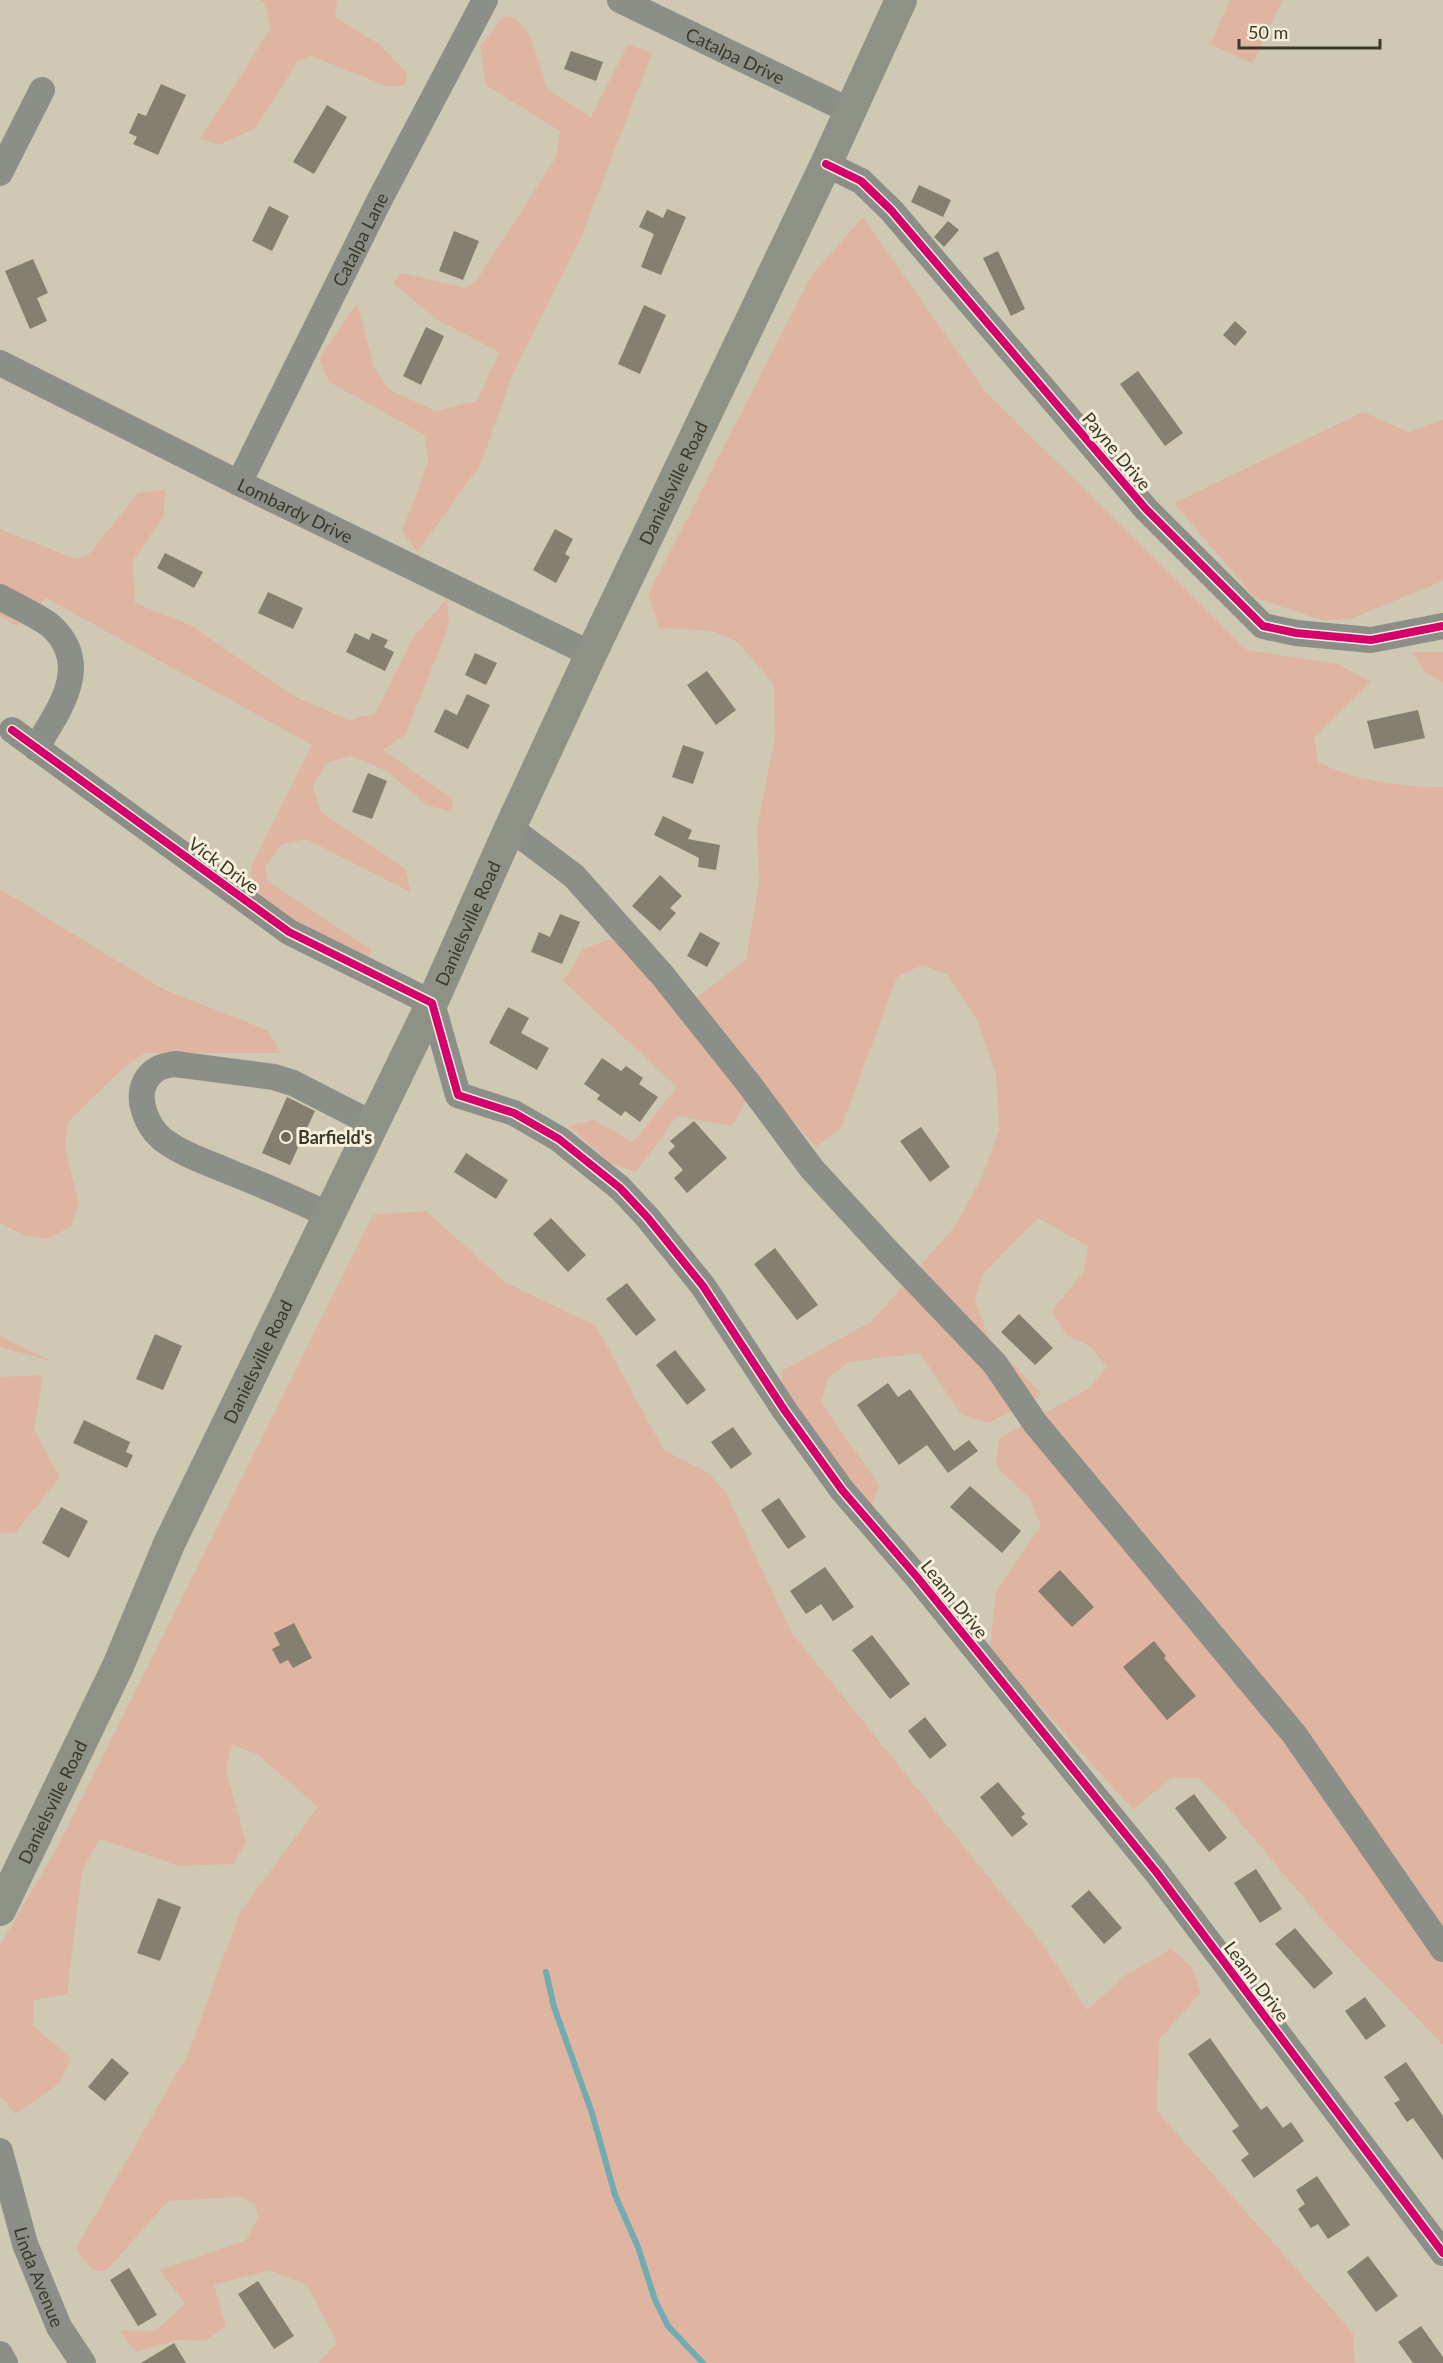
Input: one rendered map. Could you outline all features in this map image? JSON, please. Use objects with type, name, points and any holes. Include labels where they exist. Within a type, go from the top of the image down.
[{"type":"main road","name":"Danielsville Road","points":[[4,1891],[118,1666],[169,1544],[432,1003],[591,654],[826,164],[901,0]]},
{"type":"street","name":"Catalpa Lane","points":[[239,483],[380,199],[485,0]]},
{"type":"street","name":"Catalpa Drive","points":[[620,0],[850,111]]},
{"type":"street","points":[[0,173],[42,90]]},
{"type":"street","name":"Payne Drive","points":[[826,164],[861,181],[891,210],[1146,508],[1263,626],[1296,633],[1371,639],[1443,626]]},
{"type":"street","name":"Lombardy Drive","points":[[0,363],[239,483],[591,654]]},
{"type":"street","points":[[0,597],[52,627],[64,644],[72,666],[69,690],[36,748]]},
{"type":"street","name":"Vick Drive","points":[[12,730],[290,932],[432,1003]]},
{"type":"street","points":[[510,828],[574,876],[663,976],[812,1169],[995,1364],[1035,1423],[1294,1734],[1443,1949]]},
{"type":"street","name":"Leann Drive","points":[[432,1003],[458,1095],[514,1113],[559,1139],[620,1188],[648,1218],[703,1286],[785,1411],[843,1490],[917,1577],[1157,1873],[1443,2253]]},
{"type":"street","points":[[329,1215],[188,1154],[161,1138],[147,1118],[140,1101],[142,1088],[150,1074],[160,1066],[175,1064],[274,1077],[293,1083],[374,1124]]},
{"type":"street","name":"Linda Avenue","points":[[0,2151],[6,2202],[59,2327],[83,2363]]},
{"type":"street","points":[[0,2354],[5,2363]]},
{"type":"shaded area","points":[[260,0],[337,0],[335,17],[379,44],[407,73],[405,85],[389,87],[311,56],[297,62],[256,128],[219,145],[200,139],[271,28],[264,3]]},
{"type":"shaded area","points":[[1230,0],[1282,0],[1253,64],[1210,44]]},
{"type":"shaded area","points":[[504,16],[516,18],[532,40],[548,90],[591,117],[628,44],[652,53],[582,235],[512,375],[481,464],[417,552],[402,531],[428,463],[425,435],[329,382],[319,358],[357,303],[375,369],[390,390],[436,411],[477,401],[499,352],[436,319],[393,283],[402,273],[465,288],[477,280],[556,157],[560,131],[486,85],[480,47]]},
{"type":"shaded area","points":[[863,217],[985,391],[1247,650],[1338,664],[1371,682],[1314,737],[1318,762],[1348,774],[1379,782],[1443,787],[1443,2045],[1325,1923],[1224,1803],[1199,1778],[1171,1778],[1133,1810],[990,1650],[996,1591],[1041,1526],[1030,1499],[996,1466],[999,1438],[1090,1388],[1107,1367],[1090,1346],[1066,1335],[1052,1311],[1084,1271],[1088,1246],[1038,1218],[982,1275],[975,1299],[988,1337],[1042,1395],[988,1423],[961,1414],[920,1353],[849,1362],[828,1377],[821,1402],[879,1485],[871,1510],[782,1390],[782,1371],[872,1321],[955,1226],[981,1179],[999,1130],[996,1073],[977,1020],[947,974],[922,965],[897,977],[841,1128],[816,1147],[758,1080],[732,1126],[677,1116],[636,1172],[610,1163],[569,1126],[594,1120],[633,1142],[677,1087],[563,981],[583,949],[610,939],[633,949],[676,1013],[746,960],[759,882],[757,829],[775,737],[774,684],[737,642],[713,631],[659,628],[648,595],[811,276]]},
{"type":"shaded area","points":[[1363,412],[1409,432],[1443,420],[1443,581],[1350,619],[1322,620],[1255,598],[1174,503]]},
{"type":"shaded area","points":[[165,489],[164,515],[133,561],[135,603],[190,625],[296,697],[349,720],[375,714],[412,639],[447,598],[449,625],[405,735],[383,750],[453,799],[452,812],[426,805],[387,771],[351,756],[326,763],[313,786],[321,812],[405,868],[411,892],[306,839],[281,845],[265,867],[268,881],[372,950],[366,961],[248,892],[252,865],[312,745],[46,598],[17,626],[0,616],[0,529],[76,559],[89,554],[138,493]]},
{"type":"shaded area","points":[[1412,652],[1443,652],[1443,682],[1427,674]]},
{"type":"shaded area","points":[[0,889],[163,989],[267,1030],[281,1053],[145,1053],[124,1067],[68,1122],[65,1149],[79,1202],[71,1226],[48,1239],[25,1236],[0,1223]]},
{"type":"shaded area","points":[[426,1211],[505,1282],[596,1326],[664,1450],[708,1473],[725,1491],[792,1633],[1041,1942],[1087,2010],[1126,1975],[1171,1949],[1192,1967],[1201,1992],[1159,2040],[1157,2111],[1353,2333],[1355,2363],[319,2363],[337,2342],[307,2285],[270,2270],[214,2285],[226,2326],[205,2341],[177,2340],[136,2352],[119,2330],[155,2331],[185,2304],[160,2270],[246,2240],[258,2217],[255,2204],[241,2197],[168,2201],[106,2271],[93,2271],[76,2248],[188,2054],[240,1912],[318,1807],[257,1754],[232,1745],[226,1770],[246,1842],[233,1864],[179,1866],[99,1839],[82,1871],[67,1994],[34,2000],[33,2026],[71,2058],[60,2083],[15,2114],[0,2096],[0,1945],[58,1846],[373,1215]]},
{"type":"shaded area","points":[[0,1336],[51,1361],[0,1347]]},
{"type":"shaded area","points":[[43,1375],[34,1430],[60,1477],[15,1533],[0,1534],[0,1377]]},
{"type":"building","points":[[571,51],[603,62],[596,81],[564,69]]},
{"type":"building","points":[[161,84],[186,95],[158,155],[133,144],[137,137],[129,133],[138,113],[146,116]]},
{"type":"building","points":[[327,105],[347,117],[314,174],[293,162]]},
{"type":"building","points":[[919,185],[951,200],[943,217],[911,202]]},
{"type":"building","points":[[269,206],[289,216],[272,251],[252,241]]},
{"type":"building","points":[[667,209],[686,217],[661,275],[641,267],[654,234],[639,227],[647,210],[663,218]]},
{"type":"building","points":[[948,221],[959,230],[944,247],[934,237]]},
{"type":"building","points":[[454,231],[479,241],[463,280],[439,271]]},
{"type":"building","points":[[998,251],[1025,309],[1011,316],[983,258]]},
{"type":"building","points":[[33,259],[48,293],[37,298],[47,321],[30,329],[5,271]]},
{"type":"building","points":[[644,305],[666,315],[640,374],[618,364]]},
{"type":"building","points":[[1235,321],[1247,332],[1235,346],[1223,335]]},
{"type":"building","points":[[426,327],[444,336],[421,385],[403,376]]},
{"type":"building","points":[[1138,371],[1183,433],[1165,446],[1120,384]]},
{"type":"building","points":[[555,529],[573,539],[565,554],[570,557],[556,583],[533,570]]},
{"type":"building","points":[[165,553],[203,572],[194,588],[157,568]]},
{"type":"building","points":[[268,592],[303,608],[293,629],[258,613]]},
{"type":"building","points":[[355,633],[369,640],[372,633],[388,640],[384,647],[394,652],[385,671],[346,652]]},
{"type":"building","points":[[475,653],[497,663],[486,685],[465,675]]},
{"type":"building","points":[[707,671],[736,710],[716,725],[687,685]]},
{"type":"building","points":[[467,694],[490,705],[468,749],[434,732],[445,709],[457,715]]},
{"type":"building","points":[[1418,710],[1425,738],[1374,749],[1367,721]]},
{"type":"building","points":[[683,745],[704,752],[693,784],[672,777]]},
{"type":"building","points":[[368,773],[387,781],[372,819],[352,812]]},
{"type":"building","points":[[663,816],[692,830],[688,839],[720,845],[716,870],[698,867],[699,858],[654,835]]},
{"type":"building","points":[[660,875],[682,896],[670,908],[676,913],[660,931],[632,906]]},
{"type":"building","points":[[560,914],[580,922],[562,964],[531,952],[539,932],[550,937]]},
{"type":"building","points":[[700,932],[720,943],[707,967],[687,956]]},
{"type":"building","points":[[508,1007],[529,1018],[521,1033],[549,1048],[537,1070],[489,1043]]},
{"type":"building","points":[[602,1058],[621,1071],[626,1066],[643,1078],[639,1084],[658,1097],[640,1122],[625,1111],[621,1116],[597,1099],[600,1095],[584,1084]]},
{"type":"building","name":"Barfield's","points":[[287,1097],[315,1111],[290,1165],[262,1153]]},
{"type":"building","points":[[694,1121],[727,1158],[687,1193],[674,1178],[683,1170],[668,1153],[675,1146],[670,1141]]},
{"type":"building","points":[[921,1127],[950,1167],[930,1182],[900,1141]]},
{"type":"building","points":[[466,1153],[508,1180],[496,1199],[454,1172]]},
{"type":"building","points":[[551,1218],[586,1255],[568,1272],[533,1234]]},
{"type":"building","points":[[775,1248],[818,1305],[797,1320],[754,1264]]},
{"type":"building","points":[[627,1283],[656,1320],[636,1336],[606,1299]]},
{"type":"building","points":[[1019,1314],[1053,1348],[1035,1365],[1001,1332]]},
{"type":"building","points":[[155,1334],[182,1346],[163,1390],[136,1379]]},
{"type":"building","points":[[675,1350],[706,1390],[687,1405],[656,1365]]},
{"type":"building","points":[[888,1383],[898,1397],[910,1389],[954,1451],[969,1440],[978,1451],[948,1473],[927,1445],[899,1465],[857,1405]]},
{"type":"building","points":[[84,1420],[130,1442],[126,1452],[133,1455],[127,1468],[73,1443]]},
{"type":"building","points":[[733,1427],[752,1454],[731,1469],[711,1442]]},
{"type":"building","points":[[970,1486],[1021,1531],[1002,1553],[950,1507]]},
{"type":"building","points":[[779,1498],[806,1537],[788,1549],[761,1510]]},
{"type":"building","points":[[61,1507],[88,1521],[69,1558],[42,1543]]},
{"type":"building","points":[[825,1567],[854,1607],[833,1621],[821,1604],[806,1614],[790,1591]]},
{"type":"building","points":[[1060,1570],[1094,1607],[1072,1627],[1038,1591]]},
{"type":"building","points":[[294,1623],[312,1658],[293,1668],[288,1660],[280,1664],[272,1649],[280,1645],[274,1633]]},
{"type":"building","points":[[872,1635],[910,1684],[890,1699],[852,1650]]},
{"type":"building","points":[[1154,1641],[1166,1656],[1164,1658],[1196,1696],[1167,1720],[1123,1667]]},
{"type":"building","points":[[925,1717],[947,1745],[930,1759],[908,1731]]},
{"type":"building","points":[[998,1782],[1025,1814],[1021,1817],[1028,1824],[1012,1837],[980,1797]]},
{"type":"building","points":[[1194,1794],[1227,1838],[1209,1852],[1175,1808]]},
{"type":"building","points":[[1256,1869],[1282,1909],[1260,1923],[1234,1883]]},
{"type":"building","points":[[1089,1890],[1122,1928],[1104,1944],[1071,1906]]},
{"type":"building","points":[[158,1898],[181,1907],[160,1961],[137,1953]]},
{"type":"building","points":[[1295,1928],[1333,1973],[1314,1989],[1275,1944]]},
{"type":"building","points":[[1365,1997],[1386,2026],[1366,2040],[1345,2011]]},
{"type":"building","points":[[1210,2038],[1261,2110],[1267,2106],[1283,2128],[1291,2122],[1304,2141],[1254,2178],[1241,2160],[1249,2154],[1232,2131],[1239,2126],[1188,2054]]},
{"type":"building","points":[[112,2058],[129,2073],[105,2101],[88,2087]]},
{"type":"building","points":[[1406,2062],[1443,2116],[1443,2160],[1413,2118],[1407,2122],[1394,2103],[1400,2100],[1384,2077]]},
{"type":"building","points":[[1317,2176],[1350,2225],[1328,2239],[1318,2224],[1311,2228],[1298,2209],[1305,2204],[1296,2190]]},
{"type":"building","points":[[1368,2256],[1398,2296],[1376,2312],[1347,2272]]},
{"type":"building","points":[[129,2268],[157,2315],[138,2326],[110,2280]]},
{"type":"building","points":[[258,2281],[294,2336],[274,2349],[238,2294]]},
{"type":"building","points":[[1421,2326],[1443,2357],[1443,2363],[1413,2363],[1398,2342]]},
{"type":"building","points":[[174,2343],[186,2363],[141,2363]]},
{"type":"waterway","points":[[546,1972],[554,2007],[592,2113],[615,2195],[638,2247],[655,2300],[668,2326],[703,2363]]},
{"type":"cycle path","points":[[826,164],[861,181],[891,210],[1146,509],[1263,626],[1296,633],[1371,640],[1443,626]]},
{"type":"cycle path","points":[[12,730],[289,932],[432,1003],[458,1095],[514,1113],[559,1139],[620,1188],[648,1218],[703,1286],[785,1411],[842,1490],[917,1577],[1157,1873],[1443,2253]]},
{"type":"place","name":"Barfield's","points":[[286,1137]]}]
